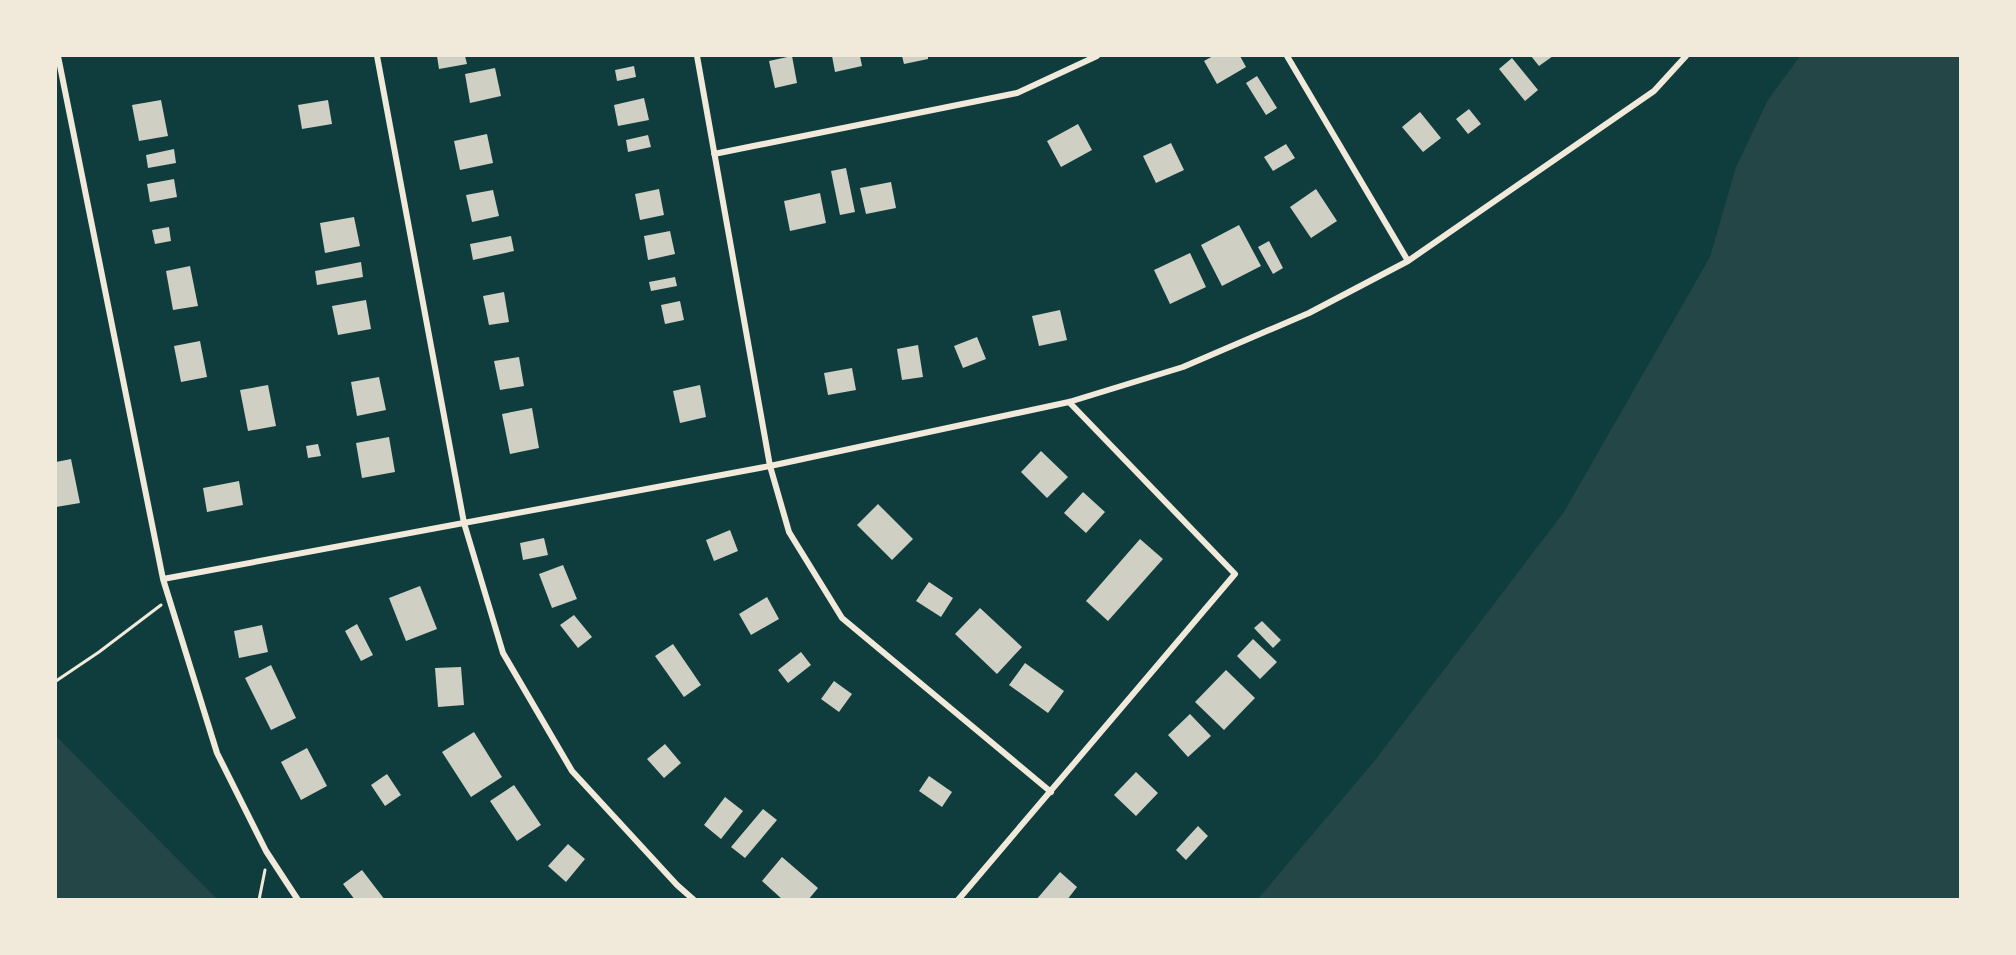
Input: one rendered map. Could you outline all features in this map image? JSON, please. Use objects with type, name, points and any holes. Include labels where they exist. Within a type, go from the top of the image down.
[{"type":"street","points":[[58,56],[163,579],[217,753],[266,851],[298,900]]},
{"type":"street","points":[[377,56],[464,523],[503,653],[572,771],[677,885],[694,900]]},
{"type":"street","points":[[697,56],[770,466],[789,532],[842,618],[1051,792]]},
{"type":"street","points":[[714,154],[1017,93],[1097,56]]},
{"type":"street","points":[[1287,56],[1408,261]]},
{"type":"street","points":[[163,579],[770,466],[1069,402],[1183,366],[1309,312],[1408,261],[1654,91],[1686,56]]},
{"type":"street","points":[[958,900],[1235,574],[1069,402]]},
{"type":"path","points":[[56,681],[99,652],[169,598]]},
{"type":"path","points":[[259,900],[265,873],[266,851]]},
{"type":"shaded area","points":[[1800,56],[1960,56],[1960,899],[1258,899],[1376,759],[1564,512],[1710,257],[1736,167],[1768,100]]},
{"type":"shaded area","points":[[56,736],[217,899],[56,899]]},
{"type":"building","points":[[437,56],[465,56],[467,64],[439,69]]},
{"type":"building","points":[[792,56],[797,83],[775,88],[769,61]]},
{"type":"building","points":[[832,56],[860,56],[862,66],[835,72]]},
{"type":"building","points":[[902,56],[928,56],[928,59],[904,64]]},
{"type":"building","points":[[1213,56],[1240,56],[1246,67],[1217,84],[1204,61]]},
{"type":"building","points":[[1531,56],[1553,56],[1539,66]]},
{"type":"building","points":[[1512,58],[1538,90],[1525,101],[1499,69]]},
{"type":"building","points":[[634,66],[636,77],[617,81],[615,70]]},
{"type":"building","points":[[495,68],[501,96],[470,103],[465,74]]},
{"type":"building","points":[[1257,76],[1277,108],[1266,115],[1246,83]]},
{"type":"building","points":[[644,98],[649,120],[618,126],[614,105]]},
{"type":"building","points":[[161,100],[168,136],[139,141],[132,105]]},
{"type":"building","points":[[328,100],[332,124],[302,129],[298,105]]},
{"type":"building","points":[[1469,109],[1481,124],[1468,134],[1456,119]]},
{"type":"building","points":[[1420,112],[1441,138],[1423,152],[1402,127]]},
{"type":"building","points":[[1078,124],[1092,150],[1061,167],[1047,141]]},
{"type":"building","points":[[487,134],[493,163],[460,170],[454,141]]},
{"type":"building","points":[[648,135],[651,147],[628,152],[626,140]]},
{"type":"building","points":[[1171,143],[1184,170],[1156,183],[1143,156]]},
{"type":"building","points":[[1286,144],[1295,158],[1273,171],[1264,157]]},
{"type":"building","points":[[174,149],[176,163],[148,168],[146,155]]},
{"type":"building","points":[[846,168],[855,212],[840,215],[831,171]]},
{"type":"building","points":[[174,179],[177,197],[150,202],[147,184]]},
{"type":"building","points":[[891,182],[896,208],[866,214],[860,188]]},
{"type":"building","points":[[659,189],[664,215],[640,220],[635,194]]},
{"type":"building","points":[[1316,189],[1337,221],[1311,238],[1290,207]]},
{"type":"building","points":[[493,190],[499,216],[472,222],[466,195]]},
{"type":"building","points":[[820,193],[826,223],[790,231],[784,201]]},
{"type":"building","points":[[354,217],[360,246],[325,253],[320,223]]},
{"type":"building","points":[[1239,225],[1261,266],[1222,286],[1201,245]]},
{"type":"building","points":[[169,227],[171,241],[155,244],[152,230]]},
{"type":"building","points":[[670,231],[675,254],[648,260],[644,236]]},
{"type":"building","points":[[511,236],[514,251],[473,260],[470,244]]},
{"type":"building","points":[[1269,241],[1283,268],[1273,274],[1258,247]]},
{"type":"building","points":[[1190,253],[1206,287],[1170,304],[1154,270]]},
{"type":"building","points":[[361,262],[363,277],[317,285],[315,271]]},
{"type":"building","points":[[190,266],[198,306],[173,310],[166,271]]},
{"type":"building","points":[[675,277],[677,286],[651,291],[649,282]]},
{"type":"building","points":[[504,292],[509,322],[489,325],[483,296]]},
{"type":"building","points":[[366,300],[371,329],[338,335],[332,306]]},
{"type":"building","points":[[680,301],[684,320],[665,324],[661,305]]},
{"type":"building","points":[[1060,310],[1067,340],[1039,346],[1032,316]]},
{"type":"building","points":[[977,337],[986,359],[963,368],[954,346]]},
{"type":"building","points":[[200,341],[207,377],[181,382],[174,346]]},
{"type":"building","points":[[918,345],[923,377],[902,380],[897,349]]},
{"type":"building","points":[[519,357],[524,386],[500,390],[494,361]]},
{"type":"building","points":[[852,368],[856,390],[828,395],[824,373]]},
{"type":"building","points":[[379,377],[386,410],[357,416],[351,382]]},
{"type":"building","points":[[268,385],[276,426],[248,431],[240,390]]},
{"type":"building","points":[[700,385],[706,417],[680,423],[673,391]]},
{"type":"building","points":[[532,408],[539,448],[510,454],[502,414]]},
{"type":"building","points":[[389,437],[395,472],[362,478],[356,443]]},
{"type":"building","points":[[318,444],[321,456],[308,458],[306,446]]},
{"type":"building","points":[[1041,451],[1068,477],[1047,498],[1021,472]]},
{"type":"building","points":[[71,459],[80,503],[56,507],[56,462]]},
{"type":"building","points":[[239,481],[243,505],[207,512],[203,488]]},
{"type":"building","points":[[1083,492],[1105,512],[1086,533],[1064,513]]},
{"type":"building","points":[[878,504],[913,539],[892,560],[857,525]]},
{"type":"building","points":[[730,530],[738,551],[714,561],[706,540]]},
{"type":"building","points":[[544,538],[548,555],[523,560],[520,543]]},
{"type":"building","points":[[1140,539],[1163,559],[1108,621],[1086,601]]},
{"type":"building","points":[[563,565],[577,599],[552,608],[539,574]]},
{"type":"building","points":[[929,582],[953,598],[941,617],[916,601]]},
{"type":"building","points":[[420,586],[437,629],[406,641],[389,598]]},
{"type":"building","points":[[767,597],[779,619],[751,635],[739,614]]},
{"type":"building","points":[[980,608],[1022,647],[997,674],[955,634]]},
{"type":"building","points":[[574,615],[592,637],[578,648],[560,625]]},
{"type":"building","points":[[1262,621],[1281,640],[1273,648],[1254,628]]},
{"type":"building","points":[[357,624],[373,655],[361,661],[345,631]]},
{"type":"building","points":[[262,625],[268,652],[239,658],[234,631]]},
{"type":"building","points":[[1253,639],[1277,662],[1260,679],[1237,656]]},
{"type":"building","points":[[673,644],[701,685],[684,697],[655,656]]},
{"type":"building","points":[[801,652],[811,665],[788,683],[778,670]]},
{"type":"building","points":[[1025,663],[1064,691],[1048,713],[1009,685]]},
{"type":"building","points":[[271,665],[296,718],[271,730],[245,678]]},
{"type":"building","points":[[461,667],[464,705],[438,707],[435,668]]},
{"type":"building","points":[[1226,670],[1255,698],[1224,730],[1195,702]]},
{"type":"building","points":[[834,681],[852,694],[839,712],[821,699]]},
{"type":"building","points":[[1190,714],[1211,736],[1188,757],[1168,735]]},
{"type":"building","points":[[474,732],[502,777],[471,797],[442,752]]},
{"type":"building","points":[[665,744],[681,763],[664,778],[647,759]]},
{"type":"building","points":[[307,748],[327,786],[301,800],[281,762]]},
{"type":"building","points":[[1136,772],[1158,793],[1136,816],[1114,795]]},
{"type":"building","points":[[387,774],[401,795],[385,806],[371,785]]},
{"type":"building","points":[[929,776],[952,792],[942,807],[919,791]]},
{"type":"building","points":[[514,785],[541,825],[517,841],[490,801]]},
{"type":"building","points":[[725,797],[743,811],[721,839],[704,825]]},
{"type":"building","points":[[763,809],[777,820],[745,858],[731,847]]},
{"type":"building","points":[[1198,826],[1208,836],[1186,860],[1176,850]]},
{"type":"building","points":[[568,844],[585,859],[566,882],[548,866]]},
{"type":"building","points":[[782,857],[818,888],[808,900],[783,900],[762,881]]},
{"type":"building","points":[[362,870],[385,900],[355,900],[343,884]]},
{"type":"building","points":[[1060,872],[1077,887],[1067,900],[1036,900]]}]
